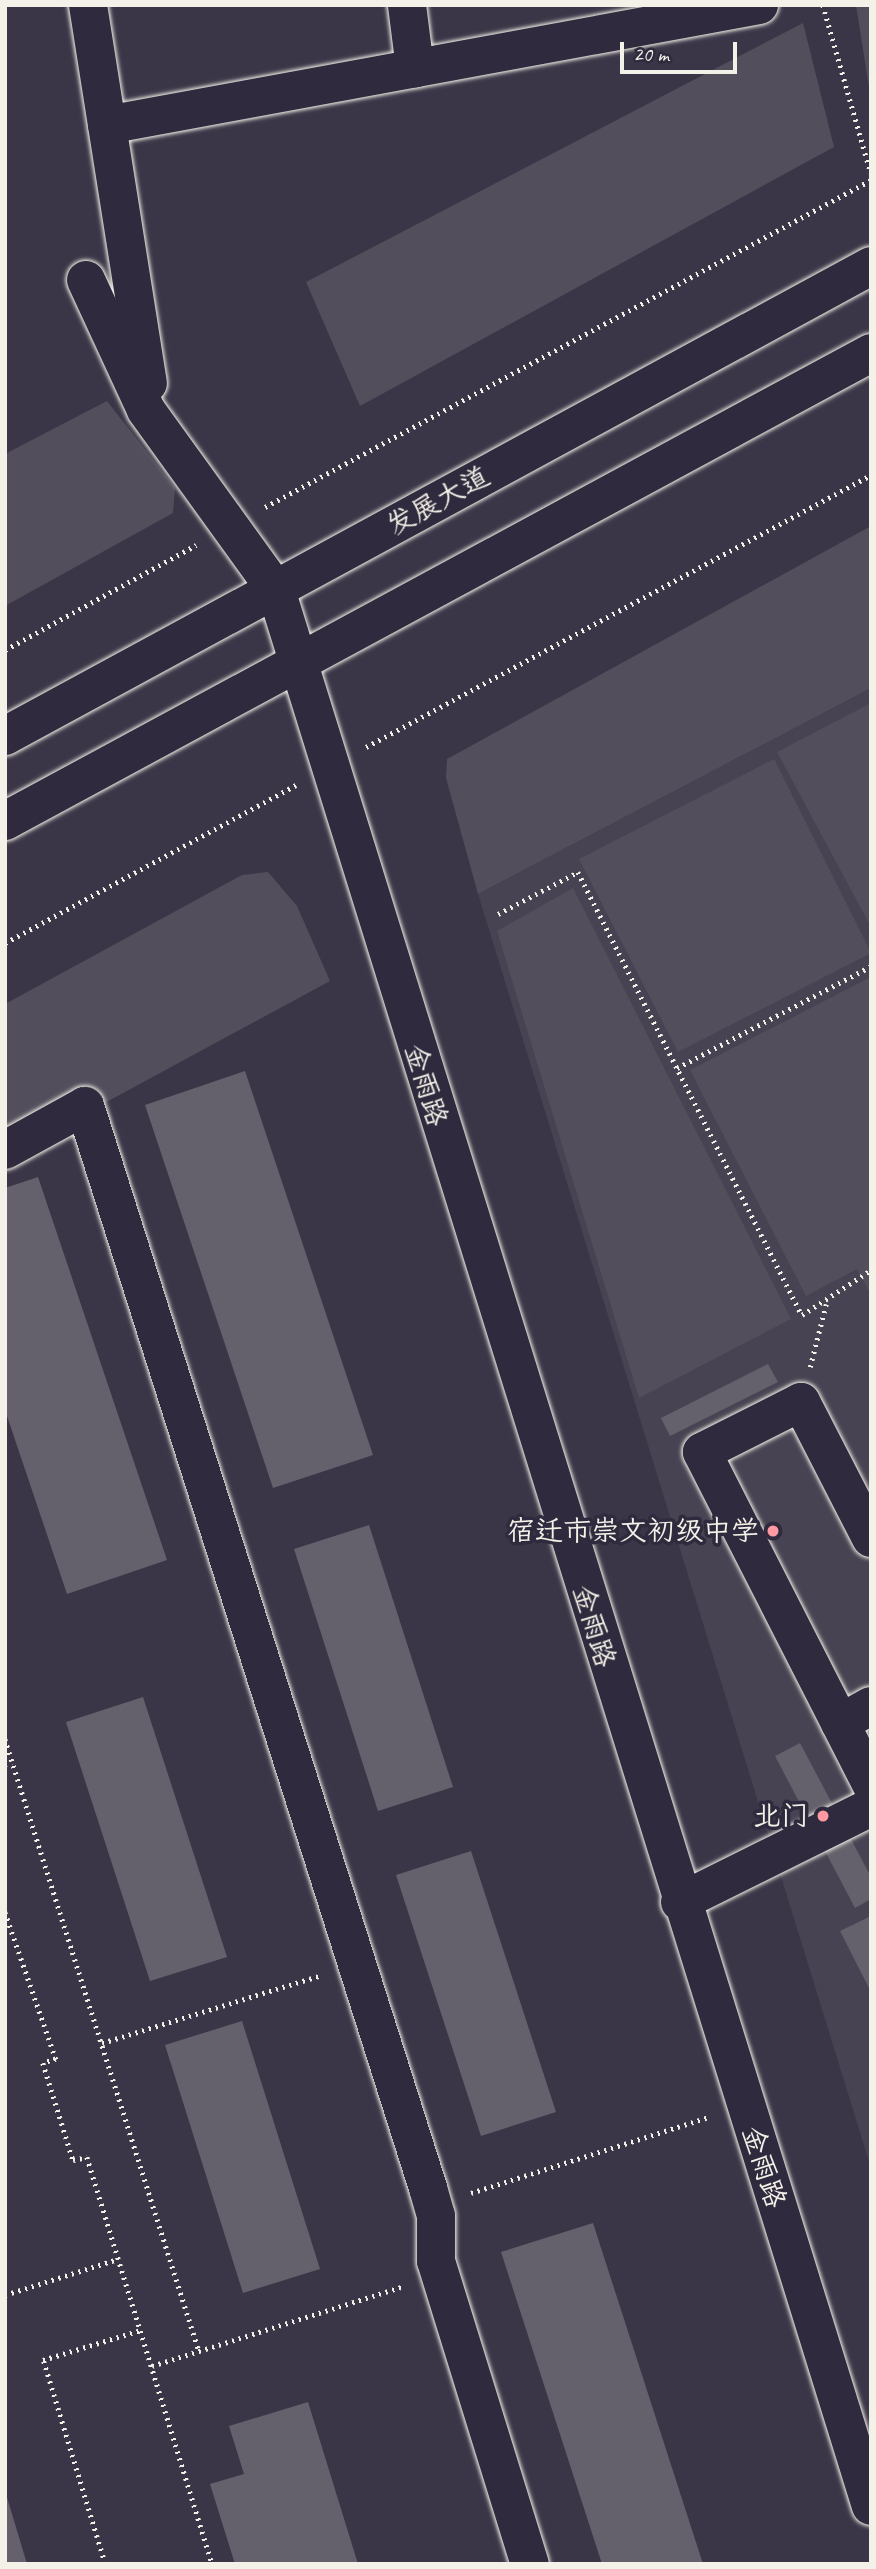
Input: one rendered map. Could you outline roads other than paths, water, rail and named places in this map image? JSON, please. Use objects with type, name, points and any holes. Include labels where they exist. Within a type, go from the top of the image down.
[{"type":"street","points":[[88,5],[153,421]]},
{"type":"street","points":[[407,5],[415,68]]},
{"type":"street","points":[[107,124],[415,68],[620,18],[759,5]]},
{"type":"street","name":"发展大道","points":[[5,736],[871,266]]},
{"type":"street","name":"金雨路","points":[[86,280],[153,421],[275,590],[327,768],[871,2506]]},
{"type":"street","points":[[5,821],[871,353]]},
{"type":"street","points":[[5,1150],[85,1106],[433,2205],[440,2274],[530,2564]]},
{"type":"street","points":[[871,1538],[802,1402],[702,1452],[855,1715],[871,1784]]},
{"type":"street","points":[[680,1902],[871,1807]]},
{"type":"place","name":"宿迁市崇文初级中学","points":[[773,1531]]},
{"type":"place","name":"北门","points":[[823,1816]]}]
